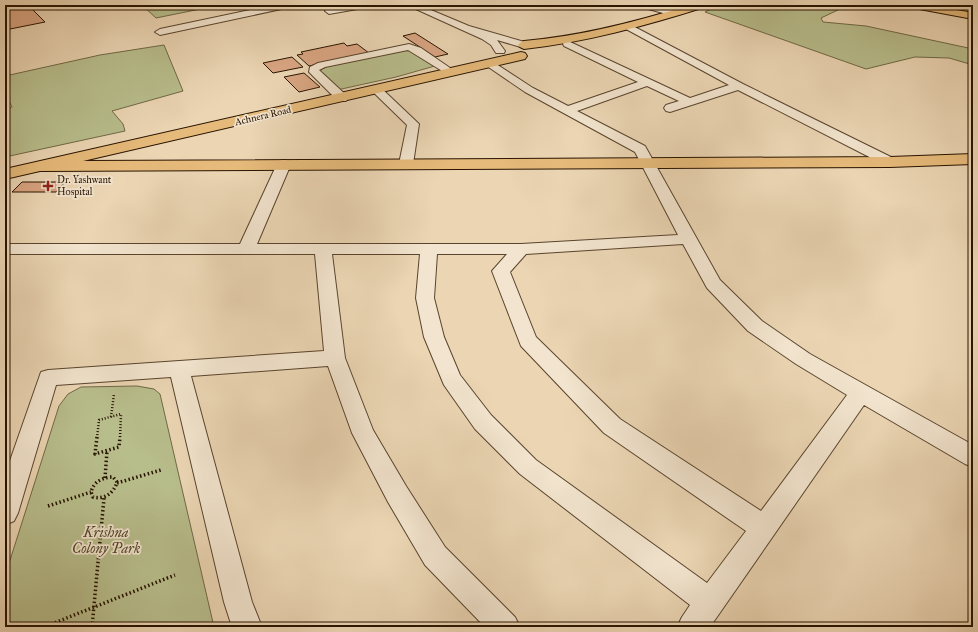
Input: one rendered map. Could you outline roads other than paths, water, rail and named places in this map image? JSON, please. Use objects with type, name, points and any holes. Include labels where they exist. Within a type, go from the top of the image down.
[{"type":"main road","points":[[500,51],[501,54],[506,57],[544,43],[629,27],[701,5]]},
{"type":"main road","points":[[914,5],[973,15]]},
{"type":"main road","points":[[925,5],[973,15]]},
{"type":"main road","points":[[522,51],[535,52],[568,44],[600,33]]},
{"type":"main road","name":"Achnera Road","points":[[5,167],[376,89],[448,70],[486,58],[500,51]]},
{"type":"main road","name":"Achnera Road","points":[[5,175],[448,70],[489,64],[522,51]]},
{"type":"main road","points":[[40,166],[890,162],[973,159]]},
{"type":"street","points":[[160,32],[286,5]]},
{"type":"street","points":[[329,10],[363,5]]},
{"type":"street","points":[[411,5],[493,41],[499,46],[500,51]]},
{"type":"street","points":[[644,5],[674,13]]},
{"type":"street","points":[[629,27],[739,86],[890,162]]},
{"type":"street","points":[[466,28],[479,30],[522,51]]},
{"type":"street","points":[[568,44],[688,102]]},
{"type":"street","points":[[339,96],[314,72],[314,69],[337,62],[409,47],[417,50],[448,70]]},
{"type":"street","points":[[489,64],[529,90],[640,149],[714,284],[755,326],[803,359],[973,457]]},
{"type":"street","points":[[567,110],[648,82]]},
{"type":"street","points":[[670,108],[739,86]]},
{"type":"street","points":[[376,89],[413,124],[406,164]]},
{"type":"street","points":[[246,249],[284,164]]},
{"type":"street","points":[[5,249],[521,249],[688,239]]},
{"type":"street","points":[[429,248],[425,298],[434,337],[451,379],[483,422],[528,468],[710,603]]},
{"type":"street","points":[[323,249],[334,358],[362,433],[397,494],[436,556],[506,627]]},
{"type":"street","points":[[521,249],[501,271],[528,341],[612,426],[764,528]]},
{"type":"street","points":[[5,513],[48,378],[334,358]]},
{"type":"street","points":[[179,368],[238,602],[247,627]]},
{"type":"street","points":[[692,627],[862,393]]},
{"type":"place","name":"Dr. Yashwant Hospital","points":[[48,186]]},
{"type":"park label","name":"Krishna Colony Park","points":[[106,540]]}]
